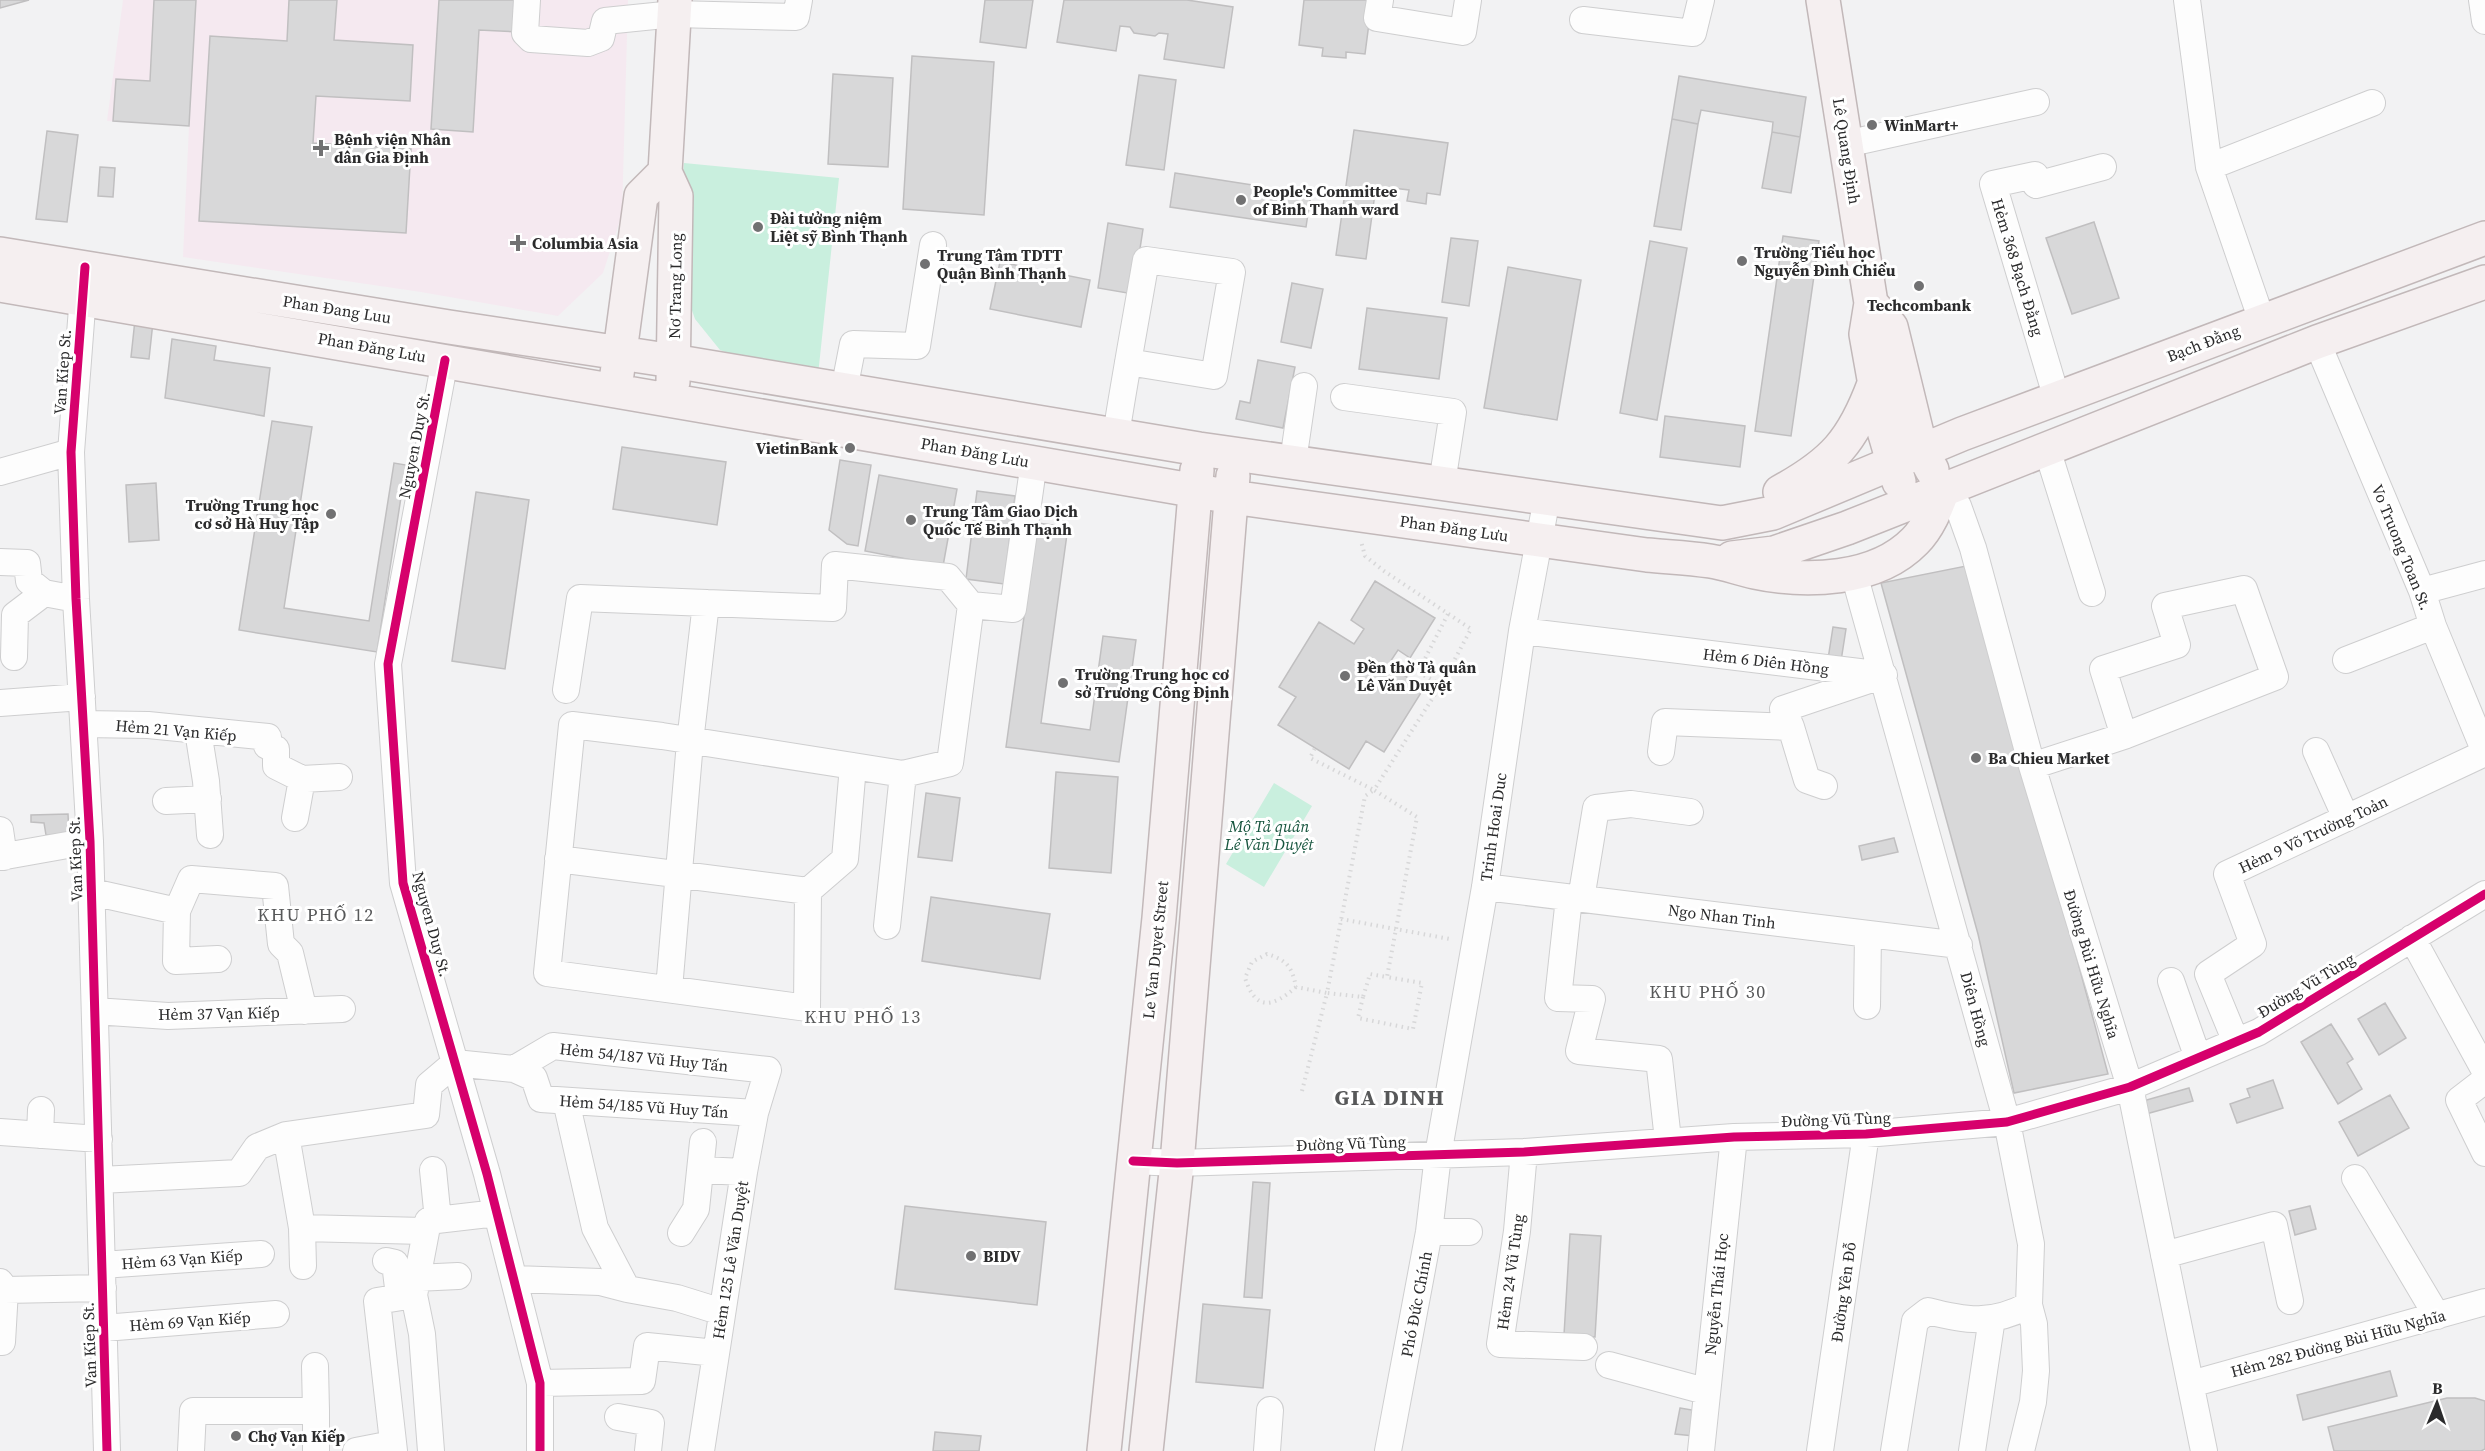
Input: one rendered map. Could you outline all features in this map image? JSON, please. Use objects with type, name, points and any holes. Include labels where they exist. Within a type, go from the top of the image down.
[{"type":"main road","name":"Lê Quang Định","points":[[1823,0],[1871,303],[1866,334],[1874,384],[1907,456]]},
{"type":"main road","name":"Nơ Trang Long","points":[[674,7],[665,172],[676,196],[674,401]]},
{"type":"main road","points":[[614,391],[641,196],[665,172]]},
{"type":"main road","name":"Bạch Đằng","points":[[1907,456],[2485,238]]},
{"type":"main road","name":"Phan Đang Luu","points":[[0,254],[84,282],[351,311],[674,361]]},
{"type":"main road","name":"Phan Đăng Lưu","points":[[0,285],[84,282],[346,343],[614,391],[1232,498],[1647,555],[1712,561],[1774,553],[1847,528],[1943,490]]},
{"type":"main road","points":[[1712,561],[1756,573],[1789,576],[1854,574],[1893,557],[1915,542],[1931,520],[1943,490],[2317,342],[2485,282]]},
{"type":"main road","points":[[1871,303],[1891,327],[1907,456],[1907,503]]},
{"type":"main road","points":[[346,343],[351,311]]},
{"type":"main road","points":[[674,361],[1200,449],[1722,523],[1773,513],[1907,456]]},
{"type":"main road","points":[[1722,523],[1808,476],[1833,456],[1861,419],[1874,384]]},
{"type":"main road","name":"Le Van Duyet Street","points":[[1104,1451],[1120,1316],[1133,1161],[1155,950],[1194,490],[1200,449]]},
{"type":"main road","points":[[1146,1451],[1177,1163],[1196,954],[1236,454]]},
{"type":"main road","points":[[1907,456],[1943,490]]},
{"type":"main road","points":[[1155,950],[1196,954]]},
{"type":"street","points":[[527,0],[525,33],[535,40],[588,43],[601,38],[605,11],[674,7],[796,17],[799,0]]},
{"type":"street","points":[[1380,0],[1377,18],[1464,32],[1468,0]]},
{"type":"street","points":[[1583,20],[1693,33],[1701,0]]},
{"type":"street","points":[[2187,0],[2209,167],[2262,321]]},
{"type":"street","points":[[2482,0],[2485,21]]},
{"type":"street","points":[[1846,144],[2036,102]]},
{"type":"street","points":[[2209,167],[2372,103]]},
{"type":"street","name":"Hẻm 368 Bạch Đằng","points":[[2057,399],[1993,184],[2035,175],[2036,185],[2103,167]]},
{"type":"street","points":[[844,390],[853,344],[917,346],[933,245]]},
{"type":"street","points":[[1116,435],[1128,362],[1146,260],[1232,272],[1214,376],[1128,362]]},
{"type":"street","name":"Van Kiep St.","points":[[84,282],[71,452],[76,599],[92,892],[107,1451]]},
{"type":"street","name":"Vo Truong Toan St.","points":[[2317,342],[2422,591],[2433,626],[2485,752]]},
{"type":"street","name":"Nguyen Duy St.","points":[[445,360],[388,664],[403,883],[497,1213],[540,1383],[540,1451]]},
{"type":"street","points":[[1293,461],[1304,386]]},
{"type":"street","points":[[1344,397],[1453,412],[1442,483]]},
{"type":"street","points":[[2047,449],[2092,592]]},
{"type":"street","points":[[0,472],[71,452]]},
{"type":"street","points":[[566,690],[580,598],[833,608],[835,565],[948,578],[971,605],[1013,609],[1034,462]]},
{"type":"street","name":"Đường Bùi Hữu Nghĩa","points":[[1943,490],[1958,506],[1973,548],[2032,766],[2130,1087],[2204,1451]]},
{"type":"street","name":"Trinh Hoai Duc","points":[[1438,1155],[1485,887],[1522,631],[1547,498]]},
{"type":"street","points":[[0,562],[27,563],[29,581],[44,593],[76,599]]},
{"type":"street","name":"Diên Hồng","points":[[1854,574],[2007,1122],[2031,1244],[2029,1305],[2034,1324],[2036,1371],[2033,1402],[2021,1451]]},
{"type":"street","points":[[2422,591],[2485,574]]},
{"type":"street","points":[[2032,766],[2124,736],[2275,677],[2244,589],[2165,606],[2177,645],[2103,669],[2124,736]]},
{"type":"street","points":[[14,657],[15,615],[44,593]]},
{"type":"street","points":[[669,989],[690,742],[706,603]]},
{"type":"street","points":[[808,891],[807,1008],[547,973],[572,725],[903,774],[950,763],[971,605]]},
{"type":"street","points":[[2346,660],[2433,626]]},
{"type":"street","name":"Hẻm 6 Diên Hồng","points":[[1522,631],[1884,675]]},
{"type":"street","name":"Hẻm 6 Diên Hồng","points":[[1824,786],[1807,780],[1791,727],[1783,709],[1884,675]]},
{"type":"street","points":[[0,703],[82,697]]},
{"type":"street","points":[[1661,752],[1665,722],[1791,727]]},
{"type":"street","name":"Hẻm 21 Vạn Kiếp","points":[[84,724],[148,725],[268,737],[267,746],[276,749],[276,766],[302,779]]},
{"type":"street","points":[[198,731],[208,799],[210,835]]},
{"type":"street","points":[[2316,751],[2346,818]]},
{"type":"street","name":"Hẻm 9 Võ Trường Toản","points":[[2236,1042],[2208,974],[2253,944],[2227,874],[2485,752]]},
{"type":"street","points":[[558,859],[808,891],[845,859],[853,766]]},
{"type":"street","points":[[887,926],[903,774]]},
{"type":"street","points":[[295,818],[302,779],[339,777]]},
{"type":"street","points":[[166,801],[208,799]]},
{"type":"street","points":[[1668,1140],[1659,1059],[1579,1051],[1592,999],[1558,998],[1575,898],[1596,808],[1631,804],[1690,812]]},
{"type":"street","points":[[0,830],[2,857],[90,841]]},
{"type":"street","points":[[218,958],[176,961],[177,910],[191,879],[275,885],[281,944],[290,953],[304,1011]]},
{"type":"street","name":"Ngo Nhan Tinh","points":[[1485,887],[1959,945]]},
{"type":"street","points":[[92,892],[177,910]]},
{"type":"street","name":"Đường Vũ Tùng","points":[[1133,1161],[1177,1163],[1524,1152],[1668,1140],[1866,1134],[2007,1122],[2130,1087],[2259,1032],[2485,894]]},
{"type":"street","points":[[1867,1006],[1868,934]]},
{"type":"street","points":[[2412,938],[2485,1071]]},
{"type":"street","points":[[2171,981],[2198,1058]]},
{"type":"street","name":"Hẻm 37 Vạn Kiếp","points":[[95,1011],[168,1016],[342,1009]]},
{"type":"street","name":"Hẻm 54/187 Vũ Huy Tấn","points":[[514,1069],[553,1046],[768,1070]]},
{"type":"street","points":[[100,1180],[239,1173],[257,1148],[286,1135],[426,1115],[429,1085],[455,1063],[514,1069]]},
{"type":"street","name":"Hẻm 54/185 Vũ Huy Tấn","points":[[514,1069],[534,1078],[541,1099],[755,1113]]},
{"type":"street","name":"Hẻm 125 Lê Văn Duyệt","points":[[701,1451],[744,1172],[755,1113],[768,1070]]},
{"type":"street","points":[[2485,1080],[2459,1100],[2485,1153]]},
{"type":"street","points":[[566,1101],[596,1228],[627,1289]]},
{"type":"street","points":[[0,1132],[41,1123],[99,1139]]},
{"type":"street","name":"Đường Yên Đỗ","points":[[1820,1451],[1866,1134]]},
{"type":"street","points":[[286,1135],[302,1228],[303,1266]]},
{"type":"street","name":"Nguyễn Thái Học","points":[[1701,1451],[1734,1137]]},
{"type":"street","points":[[681,1233],[696,1209],[703,1142]]},
{"type":"street","name":"Hẻm 24 Vũ Tùng","points":[[1524,1152],[1517,1231],[1500,1344],[1584,1347]]},
{"type":"street","name":"Phó Đức Chính","points":[[1388,1451],[1429,1232],[1438,1155]]},
{"type":"street","points":[[410,1290],[431,1226],[433,1170]]},
{"type":"street","points":[[701,1170],[744,1172]]},
{"type":"street","points":[[2355,1178],[2437,1316]]},
{"type":"street","points":[[302,1228],[431,1226],[497,1213]]},
{"type":"street","points":[[2164,1255],[2274,1225],[2290,1301]]},
{"type":"street","points":[[1429,1232],[1469,1232]]},
{"type":"street","name":"Hẻm 63 Vạn Kiếp","points":[[3,1286],[102,1277],[261,1254]]},
{"type":"street","points":[[386,1261],[395,1263],[410,1290],[422,1334],[431,1451]]},
{"type":"street","points":[[356,1451],[393,1447],[377,1301],[458,1276]]},
{"type":"street","points":[[514,1279],[600,1282],[677,1298],[722,1312]]},
{"type":"street","points":[[0,1342],[2,1342],[3,1286]]},
{"type":"street","name":"Hẻm 282 Đường Bùi Hữu Nghĩa","points":[[2191,1384],[2485,1302]]},
{"type":"street","points":[[1894,1451],[1915,1321],[1928,1311],[1966,1321],[2011,1315],[2029,1305]]},
{"type":"street","name":"Hẻm 69 Vạn Kiếp","points":[[104,1328],[276,1314]]},
{"type":"street","points":[[1972,1451],[1992,1317]]},
{"type":"street","points":[[540,1383],[642,1381],[647,1346],[716,1353]]},
{"type":"street","points":[[1609,1365],[1706,1391]]},
{"type":"street","points":[[315,1366],[316,1451]]},
{"type":"street","points":[[1267,1451],[1270,1410]]},
{"type":"street","points":[[191,1451],[193,1411],[316,1411]]},
{"type":"street","points":[[618,1417],[651,1423],[648,1451]]},
{"type":"path","points":[[1302,1091],[1327,993],[1365,796],[1374,790],[1441,685],[1472,629],[1383,571],[1365,556],[1354,514]]},
{"type":"path","points":[[1441,685],[1418,672],[1448,614]]},
{"type":"path","points":[[1315,748],[1310,758],[1374,790],[1418,817],[1387,977]]},
{"type":"path","points":[[1341,919],[1396,931],[1450,939]]},
{"type":"path","points":[[1267,954],[1284,959],[1293,971],[1296,987],[1283,998],[1270,1004],[1258,1001],[1249,991],[1245,978],[1252,962],[1267,954]]},
{"type":"path","points":[[1370,974],[1387,977],[1422,983],[1413,1029],[1358,1018],[1370,974]]},
{"type":"path","points":[[1296,987],[1363,997]]},
{"type":"shaded area","name":"Bệnh viện Nhân dân Gia Định","points":[[123,0],[628,0],[622,214],[603,273],[558,316],[421,292],[183,257],[189,126],[107,121]]},
{"type":"green space","points":[[684,163],[839,178],[818,375],[758,364],[720,350],[695,319],[675,262]]},
{"type":"green space","name":"Mộ Tả quân Lê Văn Duyệt","points":[[1274,783],[1312,806],[1264,887],[1226,864]]},
{"type":"building","points":[[0,0],[29,0],[0,8]]},
{"type":"building","points":[[154,0],[196,0],[189,126],[113,121],[116,79],[150,81]]},
{"type":"building","points":[[289,0],[337,0],[334,40],[413,45],[410,101],[316,96],[313,143],[411,149],[406,233],[199,221],[210,36],[287,41]]},
{"type":"building","points":[[439,0],[523,0],[521,32],[479,30],[473,132],[431,129]]},
{"type":"building","points":[[985,0],[1033,0],[1026,48],[980,42]]},
{"type":"building","points":[[1064,0],[1187,0],[1233,7],[1224,68],[1164,59],[1168,34],[1159,33],[1155,36],[1134,33],[1130,27],[1120,26],[1116,51],[1057,42]]},
{"type":"building","points":[[1304,0],[1372,0],[1365,54],[1346,52],[1346,58],[1322,56],[1323,48],[1299,45]]},
{"type":"building","points":[[912,56],[994,62],[984,215],[903,209]]},
{"type":"building","points":[[833,74],[893,78],[888,167],[828,164]]},
{"type":"building","points":[[1139,75],[1176,80],[1164,170],[1126,165]]},
{"type":"building","points":[[1679,76],[1806,97],[1800,137],[1772,132],[1773,122],[1701,110],[1698,124],[1672,119]]},
{"type":"building","points":[[1672,119],[1698,124],[1681,230],[1654,226]]},
{"type":"building","points":[[1354,130],[1448,143],[1440,195],[1427,193],[1426,204],[1407,201],[1409,190],[1376,186],[1366,259],[1336,255]]},
{"type":"building","points":[[47,131],[78,135],[67,222],[36,219]]},
{"type":"building","points":[[1772,132],[1800,137],[1791,193],[1762,188]]},
{"type":"building","points":[[100,167],[115,168],[113,197],[98,196]]},
{"type":"building","name":"People's Committee of Binh Thanh ward","points":[[1175,173],[1311,194],[1306,227],[1170,207]]},
{"type":"building","points":[[2094,222],[2119,298],[2072,314],[2046,238]]},
{"type":"building","points":[[1108,223],[1143,229],[1133,294],[1098,288]]},
{"type":"building","points":[[1783,236],[1819,241],[1791,436],[1755,431]]},
{"type":"building","points":[[1451,238],[1478,241],[1469,306],[1442,302]]},
{"type":"building","points":[[1650,241],[1687,248],[1657,420],[1620,413]]},
{"type":"building","points":[[1000,262],[1090,280],[1081,327],[990,309]]},
{"type":"building","points":[[1508,267],[1581,280],[1557,420],[1484,408]]},
{"type":"building","points":[[1292,283],[1323,289],[1311,348],[1281,342]]},
{"type":"building","points":[[1367,308],[1447,318],[1439,379],[1359,369]]},
{"type":"building","points":[[135,320],[153,322],[149,359],[131,357]]},
{"type":"building","points":[[172,339],[216,346],[214,360],[270,368],[264,416],[165,398]]},
{"type":"building","points":[[1258,360],[1295,367],[1283,428],[1236,419],[1240,401],[1250,403]]},
{"type":"building","points":[[1665,416],[1745,426],[1740,467],[1660,457]]},
{"type":"building","points":[[272,421],[312,427],[284,608],[369,621],[394,463],[406,465],[377,652],[239,630]]},
{"type":"building","points":[[622,447],[726,462],[717,525],[613,509]]},
{"type":"building","points":[[840,460],[871,465],[858,546],[847,544],[829,530]]},
{"type":"building","name":"Trung Tâm Giao Dịch Quốc Tế Binh Thạnh","points":[[879,475],[957,489],[943,566],[865,551]]},
{"type":"building","points":[[156,483],[159,540],[129,542],[126,485]]},
{"type":"building","points":[[977,491],[1015,496],[1004,584],[966,579]]},
{"type":"building","points":[[476,492],[529,500],[505,669],[452,661]]},
{"type":"building","points":[[1037,523],[1068,527],[1041,723],[1090,730],[1103,636],[1136,640],[1119,762],[1006,747]]},
{"type":"building","name":"Ba Chieu Market","points":[[1971,565],[2108,1074],[2014,1093],[1978,934],[1881,583]]},
{"type":"building","name":"Đền thờ Tả quân Lê Văn Duyệt","points":[[1375,581],[1435,618],[1410,658],[1398,650],[1388,665],[1424,688],[1384,752],[1366,741],[1349,769],[1278,725],[1296,697],[1279,687],[1319,622],[1354,644],[1364,629],[1351,620]]},
{"type":"building","points":[[1833,627],[1846,629],[1841,661],[1828,659]]},
{"type":"building","points":[[1056,772],[1118,777],[1111,873],[1049,868]]},
{"type":"building","points":[[926,793],[960,798],[952,861],[918,857]]},
{"type":"building","points":[[68,814],[69,834],[46,835],[44,823],[31,822],[31,815]]},
{"type":"building","points":[[1894,838],[1898,852],[1862,860],[1859,846]]},
{"type":"building","points":[[931,897],[1050,914],[1040,979],[922,961]]},
{"type":"building","points":[[2385,1003],[2406,1038],[2379,1055],[2358,1019]]},
{"type":"building","points":[[2331,1024],[2353,1059],[2347,1063],[2362,1089],[2338,1104],[2301,1042]]},
{"type":"building","points":[[2273,1080],[2283,1108],[2237,1123],[2230,1104],[2250,1097],[2247,1089]]},
{"type":"building","points":[[2189,1088],[2193,1101],[2146,1114],[2143,1101]]},
{"type":"building","points":[[2390,1095],[2409,1128],[2358,1156],[2339,1122]]},
{"type":"building","points":[[1253,1182],[1270,1183],[1262,1298],[1244,1297]]},
{"type":"building","name":"BIDV","points":[[905,1206],[1046,1222],[1037,1305],[895,1289]]},
{"type":"building","points":[[2310,1206],[2316,1229],[2295,1235],[2289,1211]]},
{"type":"building","points":[[1570,1234],[1601,1236],[1595,1337],[1564,1335]]},
{"type":"building","points":[[1203,1304],[1270,1310],[1263,1388],[1196,1382]]},
{"type":"building","points":[[2390,1371],[2397,1396],[2303,1420],[2297,1395]]},
{"type":"building","points":[[2447,1398],[2475,1398],[2485,1401],[2485,1449],[2481,1451],[2334,1451],[2328,1427]]},
{"type":"building","points":[[1680,1408],[1698,1411],[1694,1436],[1675,1434]]},
{"type":"building","points":[[935,1432],[981,1436],[979,1451],[933,1451]]},
{"type":"cycle path","points":[[85,267],[71,452],[76,599],[90,841],[107,1451]]},
{"type":"cycle path","points":[[445,360],[388,664],[403,883],[487,1174],[540,1383],[540,1451]]},
{"type":"cycle path","points":[[1133,1161],[1177,1163],[1524,1152],[1734,1137],[1866,1134],[2007,1122],[2130,1087],[2259,1032],[2485,894]]},
{"type":"place","name":"WinMart+","points":[[1872,125]]},
{"type":"place","name":"Bệnh viện Nhân dân Gia Định","points":[[321,148]]},
{"type":"place","name":"People's Committee of Binh Thanh ward","points":[[1241,200]]},
{"type":"place","name":"Đài tưởng niệm Liệt sỹ Bình Thạnh","points":[[758,227]]},
{"type":"place","name":"Columbia Asia","points":[[518,243]]},
{"type":"place","name":"Trường Tiểu học Nguyễn Đình Chiểu","points":[[1742,261]]},
{"type":"place","name":"Trung Tâm TDTT Quận Bình Thạnh","points":[[925,264]]},
{"type":"place","name":"Techcombank","points":[[1919,286]]},
{"type":"place","name":"VietinBank","points":[[850,448]]},
{"type":"place","name":"Trường Trung học cơ sở Hà Huy Tập","points":[[331,514]]},
{"type":"place","name":"Trung Tâm Giao Dịch Quốc Tế Binh Thạnh","points":[[911,520]]},
{"type":"place","name":"Đền thờ Tả quân Lê Văn Duyệt","points":[[1345,676]]},
{"type":"place","name":"Trường Trung học cơ sở Trương Công Định","points":[[1063,683]]},
{"type":"place","name":"Ba Chieu Market","points":[[1976,758]]},
{"type":"place","name":"BIDV","points":[[971,1256]]},
{"type":"place","name":"Chợ Vạn Kiếp","points":[[236,1436]]},
{"type":"district","name":"KHU PHỐ 12","points":[[316,915]]},
{"type":"district","name":"KHU PHỐ 30","points":[[1708,992]]},
{"type":"district","name":"KHU PHỐ 13","points":[[863,1017]]},
{"type":"district","name":"GIA DINH","points":[[1390,1097]]}]
